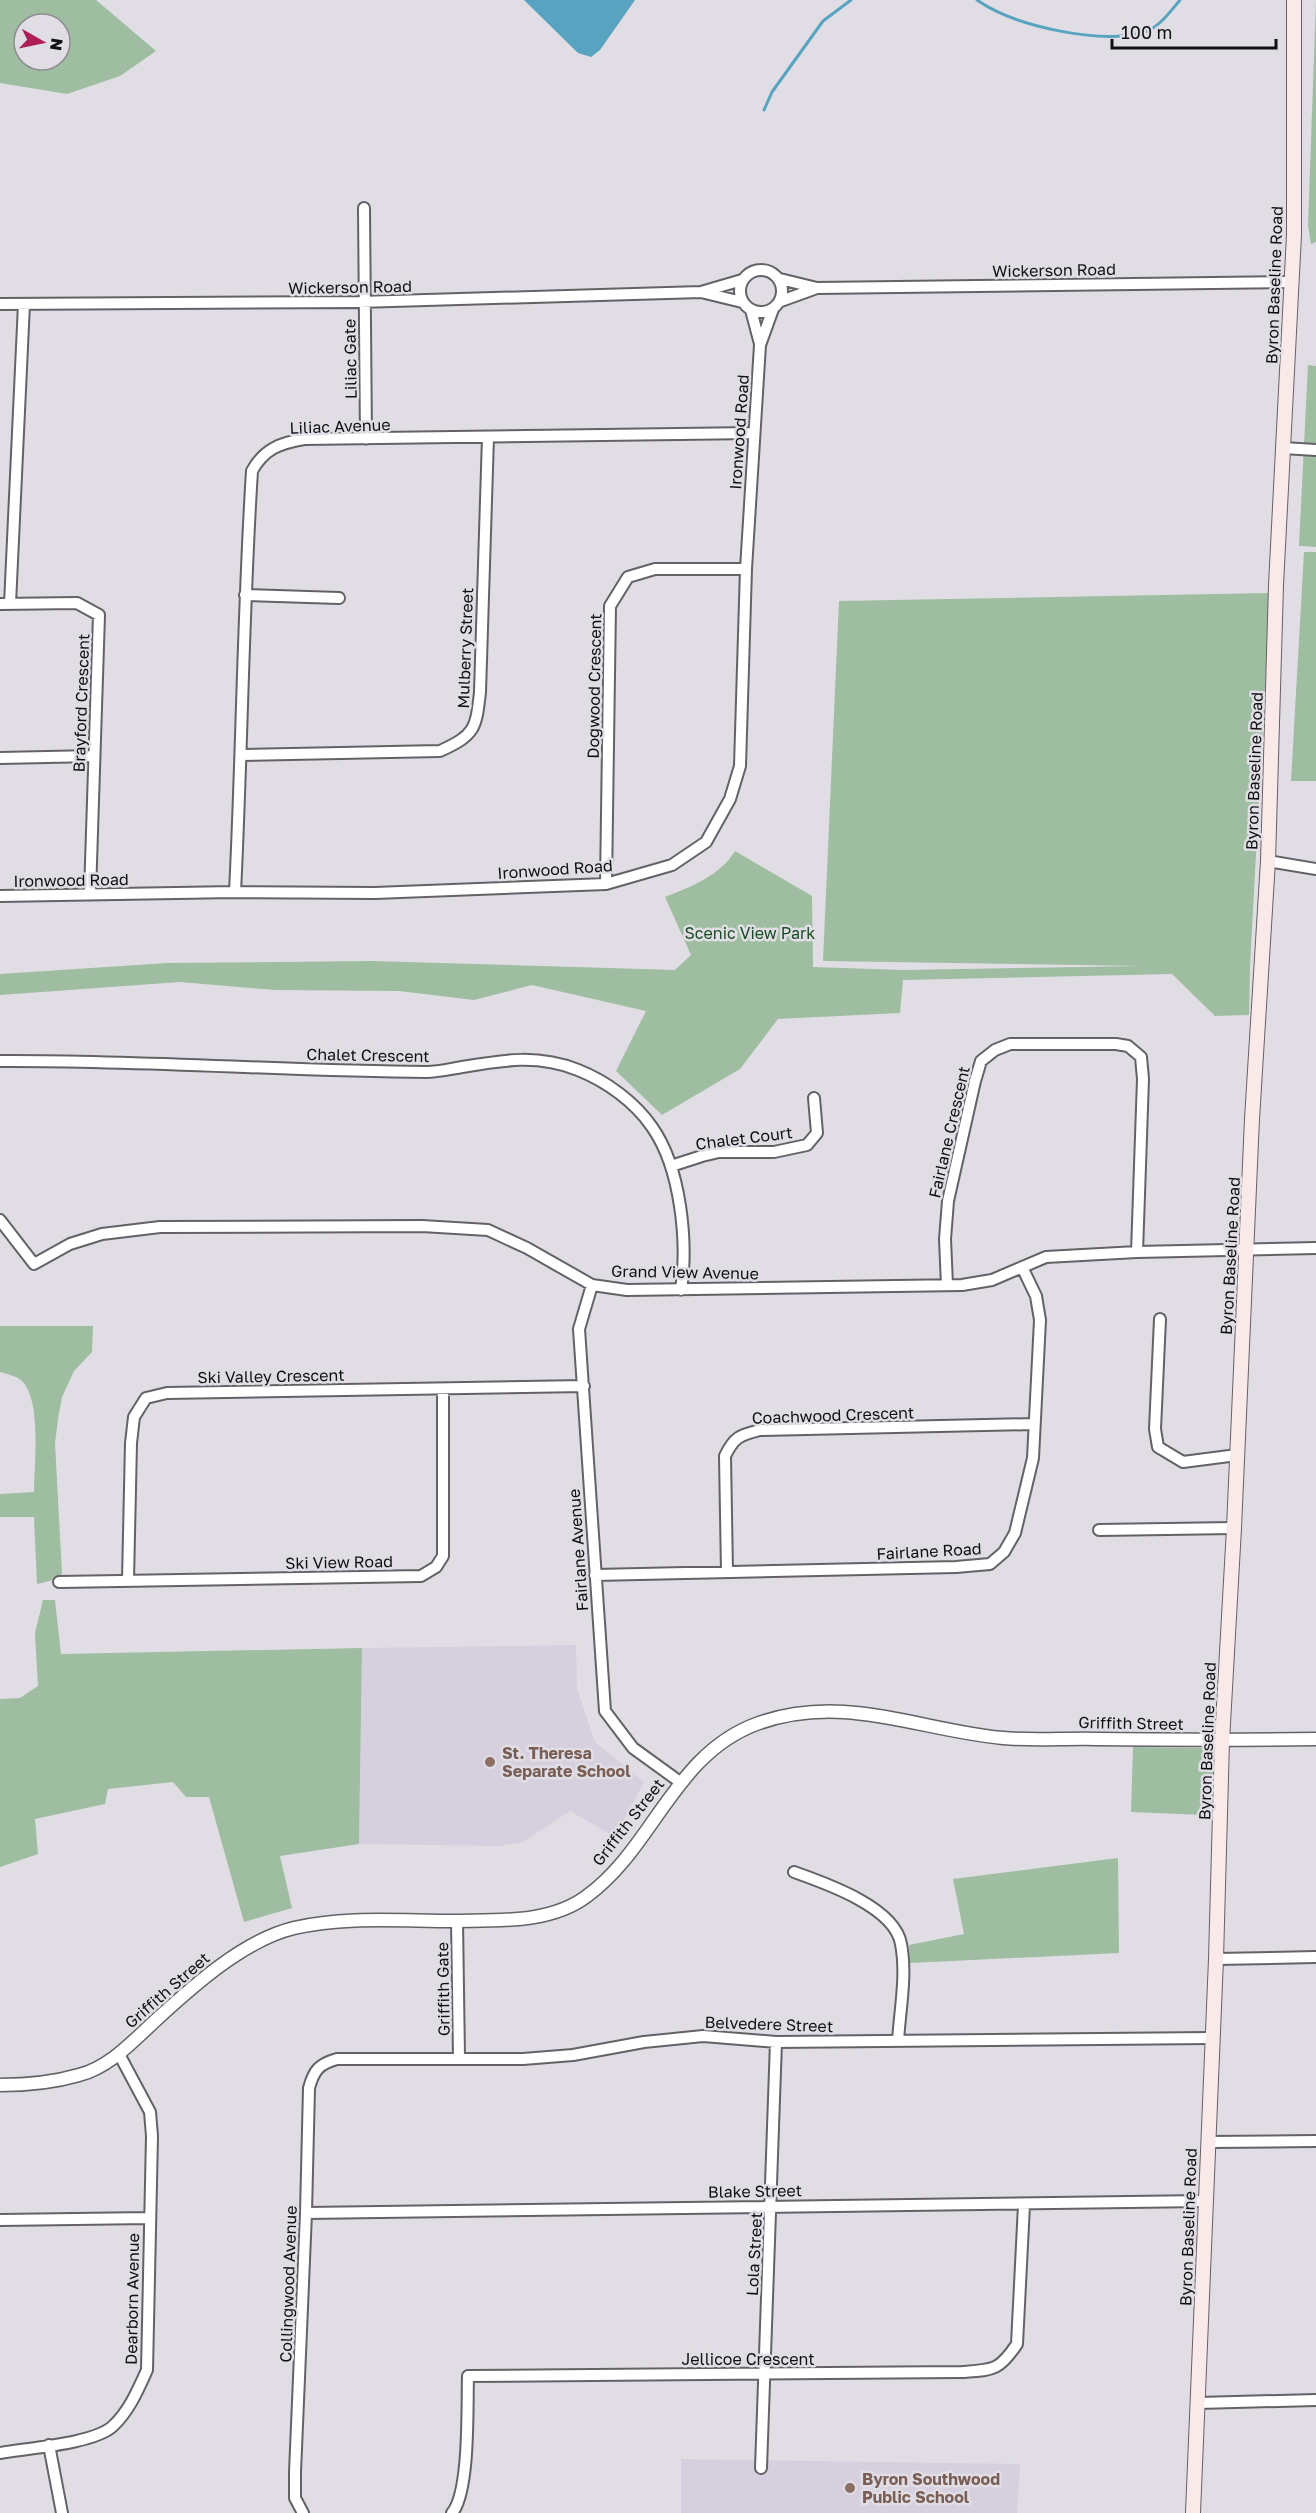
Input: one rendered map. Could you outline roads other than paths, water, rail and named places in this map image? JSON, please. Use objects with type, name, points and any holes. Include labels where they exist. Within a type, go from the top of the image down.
[{"type":"main road","name":"Byron Baseline Road","points":[[1193,2513],[1204,2201],[1216,1959],[1222,1741],[1268,861],[1283,448],[1292,282],[1294,0]]},
{"type":"street","name":"Liliac Gate","points":[[364,208],[366,439]]},
{"type":"street","points":[[760,269],[771,271],[780,279],[783,288],[777,305],[762,313],[747,306],[739,291],[742,280],[750,272],[760,269]]},
{"type":"street","name":"Wickerson Road","points":[[780,279],[818,288],[1292,282]]},
{"type":"street","name":"Wickerson Road","points":[[0,304],[364,302],[701,292],[742,280]]},
{"type":"street","name":"Wickerson Road","points":[[777,305],[818,288]]},
{"type":"street","name":"Wickerson Road","points":[[701,292],[747,306]]},
{"type":"street","points":[[5,604],[24,304]]},
{"type":"street","name":"Ironwood Road","points":[[0,896],[236,892],[375,893],[606,884],[672,865],[706,842],[730,799],[740,766],[746,569],[760,345],[777,305]]},
{"type":"street","name":"Ironwood Road","points":[[747,306],[760,345]]},
{"type":"street","name":"Liliac Avenue","points":[[236,892],[242,755],[245,594],[252,471],[258,459],[268,450],[282,443],[304,439],[754,433]]},
{"type":"street","name":"Mulberry Street","points":[[242,755],[440,751],[461,741],[477,724],[488,437]]},
{"type":"street","points":[[1283,448],[1316,450]]},
{"type":"street","name":"Dogwood Crescent","points":[[606,884],[610,606],[628,577],[655,568],[746,569]]},
{"type":"street","points":[[245,594],[339,598]]},
{"type":"street","name":"Brayford Crescent","points":[[5,604],[78,603],[99,615],[100,641],[90,894]]},
{"type":"street","points":[[0,758],[94,756]]},
{"type":"street","points":[[1268,861],[1316,869]]},
{"type":"street","name":"Fairlane Crescent","points":[[947,1285],[945,1239],[948,1201],[975,1081],[981,1061],[995,1050],[1010,1044],[1116,1044],[1128,1046],[1141,1057],[1143,1079],[1137,1252]]},
{"type":"street","name":"Chalet Crescent","points":[[0,1061],[430,1072],[512,1059],[539,1060],[578,1070],[625,1098],[653,1128],[671,1166],[681,1214],[683,1253],[681,1290]]},
{"type":"street","name":"Chalet Court","points":[[671,1166],[702,1155],[719,1152],[774,1152],[807,1145],[817,1133],[814,1098]]},
{"type":"street","name":"Grand View Avenue","points":[[0,1220],[34,1264],[70,1244],[102,1234],[160,1227],[422,1226],[488,1230],[527,1248],[592,1285],[627,1290],[962,1286],[992,1280],[1046,1257],[1137,1252],[1316,1248]]},
{"type":"street","name":"Fairlane Road","points":[[595,1575],[956,1567],[990,1564],[1004,1552],[1015,1533],[1033,1458],[1040,1320],[1036,1296],[1022,1267]]},
{"type":"street","name":"Fairlane Avenue","points":[[592,1285],[579,1329],[605,1711],[633,1748],[680,1782]]},
{"type":"street","points":[[1160,1319],[1155,1429],[1158,1447],[1183,1462],[1237,1455]]},
{"type":"street","name":"Ski Valley Crescent","points":[[128,1580],[131,1443],[134,1417],[146,1398],[167,1393],[584,1386]]},
{"type":"street","name":"Ski View Road","points":[[59,1582],[421,1576],[436,1567],[443,1556],[443,1389]]},
{"type":"street","name":"Coachwood Crescent","points":[[727,1572],[726,1456],[732,1441],[744,1434],[760,1430],[1034,1424]]},
{"type":"street","points":[[1099,1530],[1234,1528]]},
{"type":"street","name":"Griffith Street","points":[[0,2085],[82,2074],[119,2054],[218,1967],[243,1951],[291,1929],[338,1922],[457,1921],[542,1917],[586,1898],[619,1866],[680,1782],[726,1737],[758,1723],[801,1711],[836,1710],[1003,1738],[1222,1741],[1316,1739]]},
{"type":"street","points":[[794,1872],[845,1892],[885,1916],[901,1941],[903,1966],[898,2041]]},
{"type":"street","name":"Griffith Gate","points":[[457,1921],[459,2057]]},
{"type":"street","points":[[1216,1959],[1316,1957]]},
{"type":"street","name":"Belvedere Street","points":[[328,2062],[337,2059],[459,2057],[523,2059],[562,2056],[644,2042],[703,2036],[776,2042],[1211,2038]]},
{"type":"street","name":"Lola Street","points":[[761,2468],[776,2042]]},
{"type":"street","name":"Dearborn Avenue","points":[[0,2453],[86,2439],[112,2427],[130,2406],[147,2370],[152,2136],[150,2112],[119,2054]]},
{"type":"street","name":"Collingwood Avenue","points":[[303,2513],[295,2498],[295,2472],[309,2088],[313,2073],[328,2062]]},
{"type":"street","points":[[1208,2142],[1316,2141]]},
{"type":"street","name":"Blake Street","points":[[306,2213],[1204,2201]]},
{"type":"street","name":"Jellicoe Crescent","points":[[452,2513],[457,2507],[463,2489],[468,2376],[992,2370],[1007,2359],[1017,2344],[1024,2205]]},
{"type":"street","points":[[0,2220],[150,2218]]},
{"type":"street","points":[[1198,2403],[1316,2400]]},
{"type":"street","points":[[49,2445],[62,2513]]},
{"type":"water","points":[[524,0],[635,0],[600,50],[591,57],[578,53]]},
{"type":"waterway","points":[[764,110],[772,92],[823,21],[851,0]]},
{"type":"waterway","points":[[977,0],[1012,18],[1034,25],[1102,36],[1124,36],[1148,31],[1163,20],[1180,0]]},
{"type":"place","name":"St. Theresa Separate School","points":[[490,1762]]},
{"type":"place","name":"Byron Southwood Public School","points":[[850,2488]]},
{"type":"park label","name":"Scenic View Park","points":[[750,933]]}]
